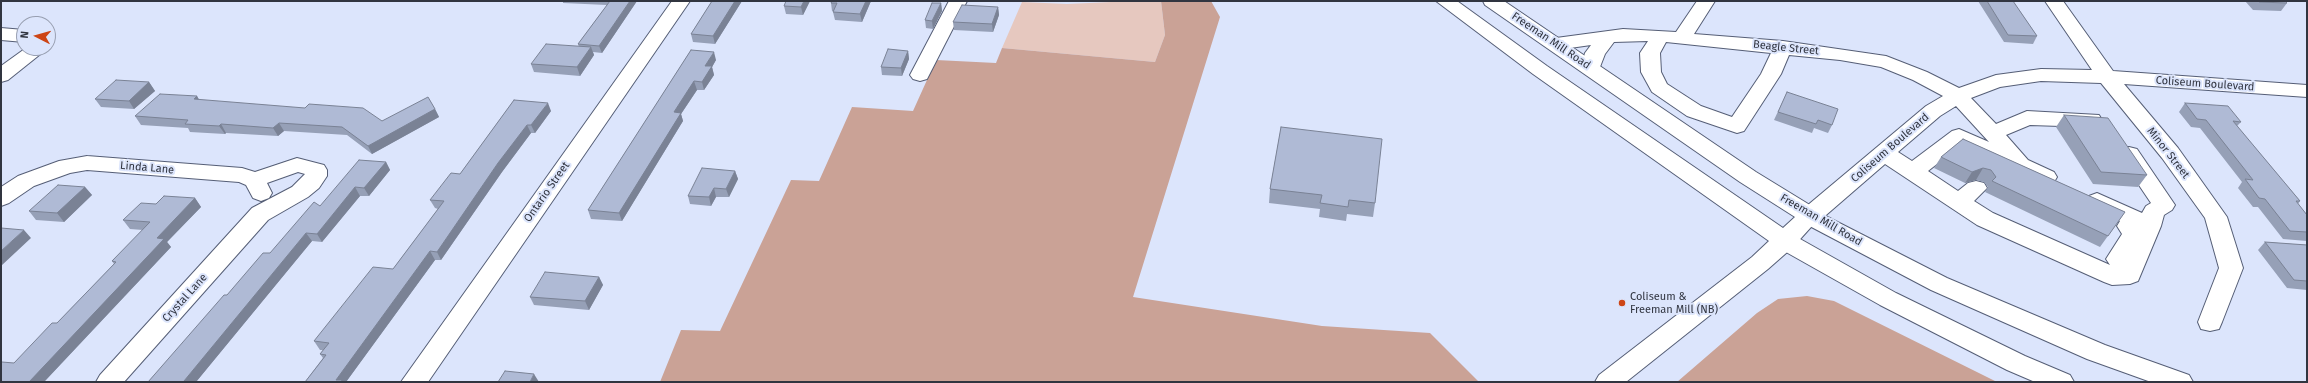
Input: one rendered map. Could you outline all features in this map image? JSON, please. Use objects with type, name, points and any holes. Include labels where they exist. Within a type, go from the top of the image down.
[{"type":"main road","name":"Ontario Street","points":[[414,382],[681,1]]},
{"type":"main road","points":[[920,75],[958,1]]},
{"type":"main road","points":[[1445,1],[1546,74],[1785,241],[1888,299],[2016,363],[2061,382]]},
{"type":"main road","name":"Freeman Mill Road","points":[[1492,1],[1748,177],[1810,216],[1939,284],[2096,352],[2180,382]]},
{"type":"main road","points":[[1682,38],[1706,1]]},
{"type":"main road","name":"Minor Street","points":[[2054,1],[2107,77],[2170,153],[2216,217],[2231,268],[2210,322]]},
{"type":"main road","points":[[1,34],[16,35]]},
{"type":"main road","name":"Beagle Street","points":[[1556,44],[1606,39],[1623,35],[1660,36],[1783,47],[1886,62],[1920,76],[1958,96],[1979,144],[2007,164],[2069,190]]},
{"type":"main road","points":[[1660,36],[1650,53],[1650,72],[1659,88],[1694,111],[1737,126],[1771,74],[1783,47]]},
{"type":"main road","points":[[1591,68],[1595,53],[1606,39]]},
{"type":"main road","points":[[1,76],[27,56]]},
{"type":"main road","name":"Coliseum Boulevard","points":[[1608,382],[1760,263],[1810,216],[1933,110],[1958,96],[1996,80],[2042,75],[2107,77],[2307,91]]},
{"type":"main road","points":[[1913,172],[1959,136],[1979,144],[2027,118],[2106,120],[2164,205],[2154,211],[2150,226],[2130,274]]},
{"type":"main road","points":[[1884,153],[1913,172],[1938,178],[1959,202],[1985,219],[2112,276],[2130,274]]},
{"type":"main road","name":"Linda Lane","points":[[5,194],[48,172],[86,163],[242,176],[254,180]]},
{"type":"main road","name":"Crystal Lane","points":[[109,382],[260,214],[300,192],[311,183],[316,176],[316,170],[297,164],[254,180]]},
{"type":"main road","points":[[254,180],[262,195],[260,214]]},
{"type":"main road","points":[[1959,202],[1976,188]]},
{"type":"main road","points":[[2069,190],[2150,226]]},
{"type":"main road","points":[[2069,190],[2125,222],[2134,234],[2118,259],[2130,274]]},
{"type":"shaded area","points":[[1161,1],[1165,35],[1155,62],[1002,48],[1022,2],[1067,4]]},
{"type":"shaded area","points":[[1161,1],[1211,1],[1220,17],[1133,297],[1322,326],[1430,333],[1479,382],[660,382],[681,330],[720,331],[791,180],[819,181],[852,107],[913,111],[936,60],[996,63],[1002,48],[1155,62],[1165,35]]},
{"type":"shaded area","points":[[1807,296],[1834,301],[1997,382],[1677,382],[1757,313],[1778,299]]},
{"type":"building","points":[[610,1],[630,1],[599,46],[578,44]]},
{"type":"building","points":[[712,1],[735,1],[713,36],[691,34]]},
{"type":"building","points":[[786,1],[804,1],[801,7],[784,6]]},
{"type":"building","points":[[832,1],[866,1],[860,14],[833,12],[837,3],[831,3]]},
{"type":"building","points":[[1987,1],[2013,1],[2037,36],[2008,35]]},
{"type":"building","points":[[2258,1],[2285,1],[2287,3],[2259,2]]},
{"type":"building","points":[[932,3],[941,3],[932,21],[925,20]]},
{"type":"building","points":[[962,5],[998,7],[992,24],[953,22]]},
{"type":"building","points":[[546,44],[591,47],[577,67],[531,64]]},
{"type":"building","points":[[888,49],[908,51],[901,68],[881,67]]},
{"type":"building","points":[[691,50],[714,52],[705,66],[712,66],[702,82],[694,81],[674,112],[681,113],[619,213],[588,210]]},
{"type":"building","points":[[116,80],[149,82],[129,101],[95,99]]},
{"type":"building","points":[[1787,92],[1838,109],[1832,125],[1818,120],[1816,124],[1778,112]]},
{"type":"building","points":[[160,94],[197,96],[194,99],[305,108],[309,104],[363,108],[382,121],[428,97],[435,109],[368,146],[342,127],[279,123],[273,128],[221,124],[219,126],[185,124],[188,120],[135,116]]},
{"type":"building","points":[[514,100],[548,103],[531,125],[527,125],[498,163],[437,252],[430,251],[336,380],[342,380],[341,382],[305,382],[326,355],[320,354],[329,343],[314,341],[373,267],[393,269],[444,201],[430,200],[451,173],[460,174]]},
{"type":"building","points":[[2185,103],[2228,106],[2241,122],[2233,121],[2300,201],[2296,201],[2307,215],[2307,232],[2290,231],[2265,199],[2259,198],[2245,179],[2253,180],[2206,120],[2197,119]]},
{"type":"building","points":[[2064,115],[2108,118],[2147,175],[2101,172]]},
{"type":"building","points":[[1281,127],[1382,139],[1375,203],[1349,200],[1348,207],[1320,203],[1322,195],[1270,189]]},
{"type":"building","points":[[1963,139],[2125,212],[2108,236],[1992,181],[1996,177],[1991,170],[1983,168],[1972,172],[1941,157]]},
{"type":"building","points":[[359,160],[386,162],[364,188],[355,187],[317,234],[306,233],[184,381],[197,382],[148,382],[263,253],[270,253],[314,202],[320,206]]},
{"type":"building","points":[[702,168],[735,171],[726,189],[714,188],[709,197],[688,196]]},
{"type":"building","points":[[58,185],[85,187],[57,213],[29,211]]},
{"type":"building","points":[[164,196],[195,198],[157,238],[164,239],[29,382],[1,382],[1,363],[14,363],[52,323],[57,323],[116,262],[112,261],[150,222],[123,220],[141,203],[156,204]]},
{"type":"building","points":[[1,228],[24,230],[1,251]]},
{"type":"building","points":[[2265,242],[2307,245],[2307,281],[2294,280]]},
{"type":"building","points":[[545,272],[599,277],[585,301],[530,297]]},
{"type":"building","points":[[505,371],[534,374],[530,382],[498,382]]},
{"type":"place","name":"Coliseum & Freeman Mill (NB)","points":[[1622,303]]}]
